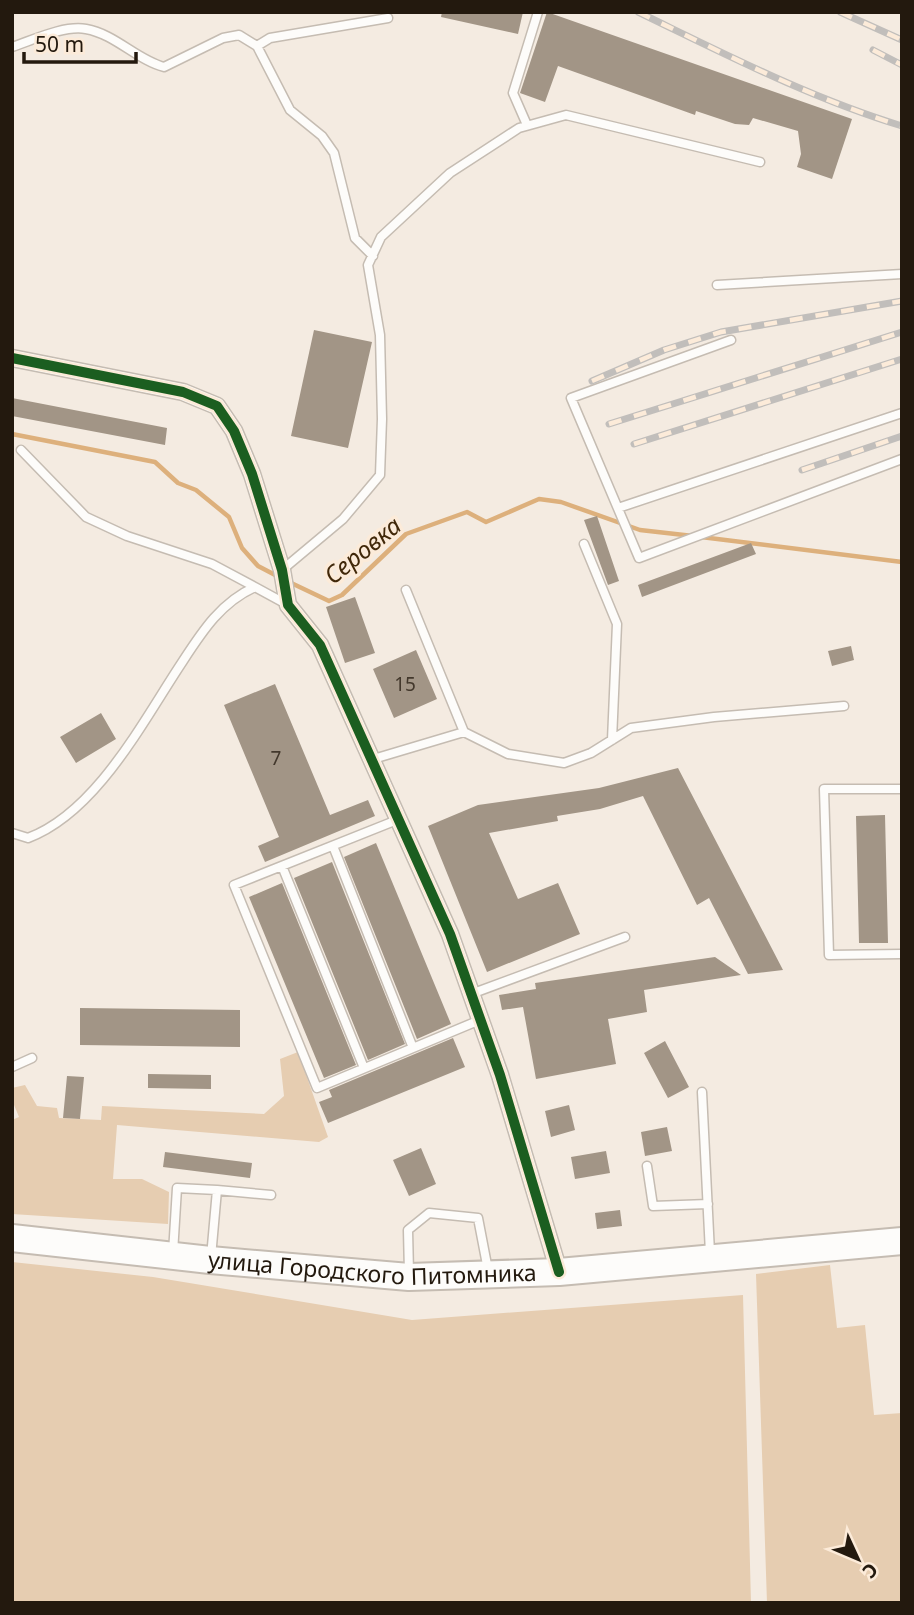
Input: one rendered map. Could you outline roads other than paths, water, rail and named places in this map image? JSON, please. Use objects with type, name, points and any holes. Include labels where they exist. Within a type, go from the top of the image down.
[{"type":"main road","name":"улица Городского Питомника","points":[[12,1238],[211,1260],[409,1277],[559,1272],[902,1241]]},
{"type":"street","points":[[12,358],[183,392],[217,406],[234,431],[252,474],[282,570],[288,605],[320,645],[450,934],[480,1020],[559,1272]]},
{"type":"lane","points":[[527,125],[513,93],[538,12]]},
{"type":"lane","points":[[257,46],[270,38],[388,18]]},
{"type":"lane","points":[[12,47],[85,28],[102,34],[147,62],[164,68],[223,38],[239,35],[257,46],[290,110],[322,136],[334,153],[355,238],[373,256]]},
{"type":"lane","points":[[282,570],[343,519],[380,475],[383,419],[380,335],[368,265],[381,237],[450,173],[527,125],[566,115],[760,162]]},
{"type":"lane","points":[[717,285],[902,274]]},
{"type":"lane","points":[[731,340],[571,398],[639,558],[902,459]]},
{"type":"lane","points":[[618,508],[902,414]]},
{"type":"lane","points":[[21,450],[86,517],[127,536],[212,564],[288,605]]},
{"type":"lane","points":[[584,544],[617,625],[612,740]]},
{"type":"lane","points":[[12,832],[27,838],[48,831],[78,807],[127,747],[202,632],[234,596],[255,587]]},
{"type":"lane","points":[[406,590],[464,732],[508,754],[564,763],[631,728],[714,717],[844,706]]},
{"type":"lane","points":[[370,760],[464,732]]},
{"type":"lane","points":[[902,789],[824,789],[829,955],[902,954]]},
{"type":"lane","points":[[397,820],[234,885],[317,1088],[480,1020]]},
{"type":"lane","points":[[333,846],[413,1048]]},
{"type":"lane","points":[[282,866],[364,1068]]},
{"type":"lane","points":[[471,993],[625,937]]},
{"type":"lane","points":[[12,1067],[32,1058]]},
{"type":"lane","points":[[702,1092],[710,1260]]},
{"type":"lane","points":[[647,1166],[653,1206],[708,1204]]},
{"type":"lane","points":[[173,1255],[177,1188],[271,1195]]},
{"type":"lane","points":[[211,1260],[217,1190]]},
{"type":"lane","points":[[409,1277],[408,1230],[429,1213],[478,1217],[489,1276]]},
{"type":"waterway","name":"Серовка","points":[[12,434],[155,462],[178,483],[196,490],[229,517],[242,548],[258,566],[279,577]]},
{"type":"waterway","name":"Серовка","points":[[287,581],[329,601],[342,595],[406,534],[467,512],[486,522],[539,499],[561,502],[640,530],[693,536]]},
{"type":"waterway","name":"Серовка","points":[[701,537],[902,562]]},
{"type":"railway","points":[[638,12],[801,89],[902,126]]},
{"type":"railway","points":[[840,12],[902,40]]},
{"type":"railway","points":[[873,50],[902,65]]},
{"type":"railway","points":[[592,381],[664,350],[721,332],[902,301]]},
{"type":"railway","points":[[609,424],[902,332]]},
{"type":"railway","points":[[634,444],[902,359]]},
{"type":"railway","points":[[802,470],[902,436]]}]
